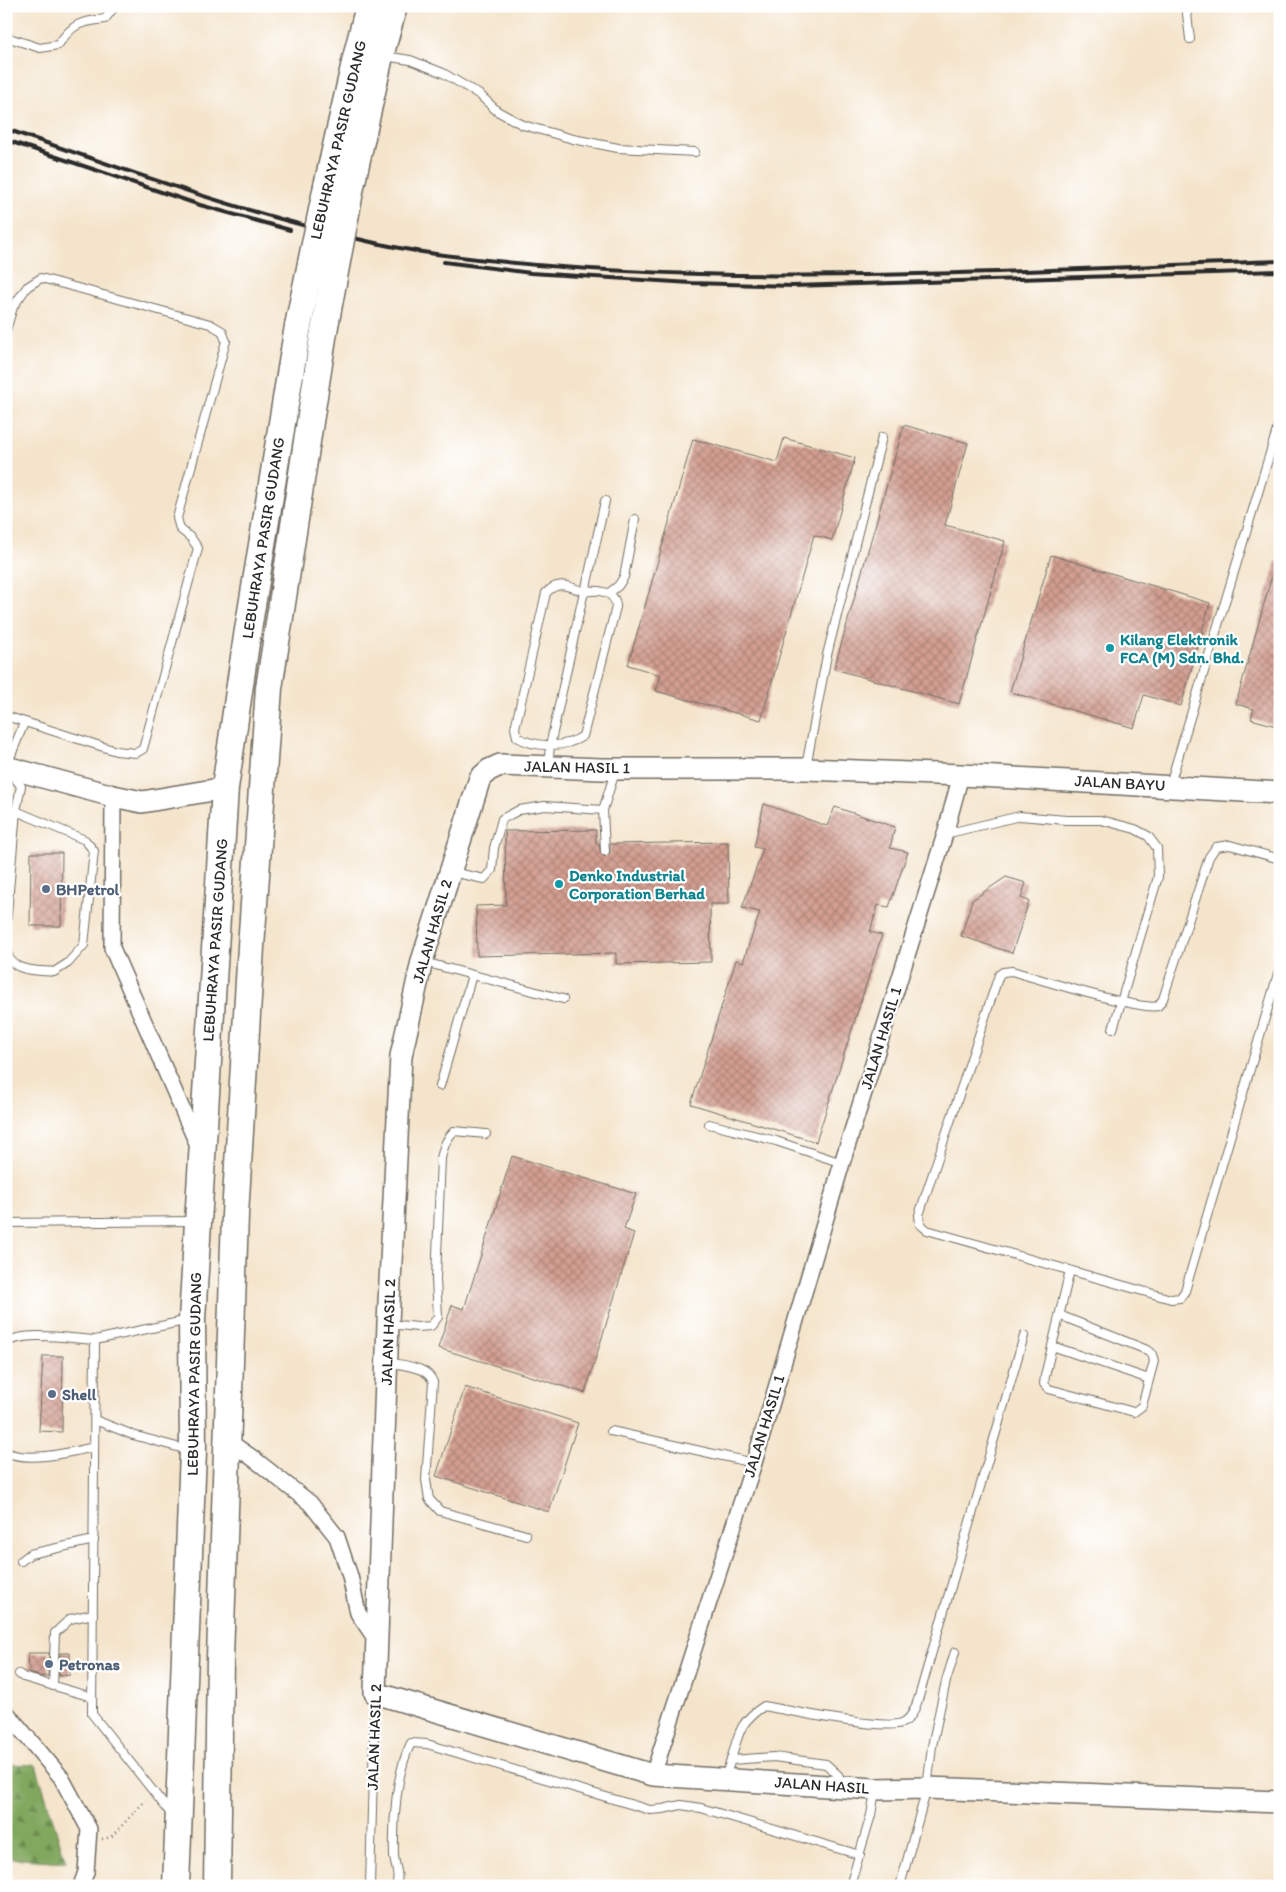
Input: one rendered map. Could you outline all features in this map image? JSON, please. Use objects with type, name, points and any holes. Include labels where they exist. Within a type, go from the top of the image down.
[{"type":"highway","points":[[365,6],[374,49]]},
{"type":"highway","name":"LEBUHRAYA PASIR GUDANG","points":[[369,6],[374,49]]},
{"type":"highway","name":"LEBUHRAYA PASIR GUDANG","points":[[176,1886],[193,1451],[192,1319],[225,788],[247,636],[298,326],[339,186],[374,49],[396,6]]},
{"type":"highway","name":"LEBUHRAYA PASIR GUDANG","points":[[216,1886],[220,1658],[235,1205],[269,688],[324,331],[339,186]]},
{"type":"street","name":"JALAN HASIL 1","points":[[476,788],[480,778],[489,770],[500,765],[806,769],[961,775],[945,834],[842,1163],[754,1463],[653,1775]]},
{"type":"street","points":[[6,768],[142,802],[225,788]]},
{"type":"street","name":"JALAN BAYU","points":[[961,775],[1280,793]]},
{"type":"street","name":"JALAN HASIL 2","points":[[375,1693],[388,1323],[401,1056],[422,961],[476,788]]},
{"type":"street","points":[[113,796],[112,948],[201,1154]]},
{"type":"street","points":[[228,1441],[310,1503],[336,1537],[350,1576],[358,1613],[377,1641]]},
{"type":"street","name":"JALAN HASIL","points":[[375,1693],[653,1775],[728,1769],[876,1789],[927,1788],[1280,1802]]},
{"type":"street","points":[[6,1712],[60,1777],[89,1829],[86,1872],[81,1886]]},
{"type":"lane","points":[[6,37],[40,48],[58,45],[68,30],[84,21],[105,18],[115,6]]},
{"type":"lane","points":[[1186,6],[1190,39]]},
{"type":"lane","points":[[374,49],[443,73],[480,95],[497,111],[523,125],[573,140],[618,148],[696,152]]},
{"type":"lane","points":[[6,330],[13,307],[27,287],[41,278],[210,324],[222,331],[226,341],[177,518],[180,529],[191,538],[198,548],[143,749],[136,753],[116,751],[6,716]]},
{"type":"lane","points":[[1169,786],[1280,420]]},
{"type":"lane","points":[[806,769],[827,655],[882,437]]},
{"type":"lane","points":[[548,767],[550,746],[605,501]]},
{"type":"lane","points":[[609,593],[615,599],[616,607],[585,734],[581,738],[550,746],[541,746],[518,737],[515,728],[546,592],[553,586],[561,584],[584,592],[609,593],[618,586],[624,577],[635,519]]},
{"type":"lane","points":[[6,925],[16,811],[21,786],[6,768],[24,722]]},
{"type":"lane","points":[[605,851],[603,810],[616,768]]},
{"type":"lane","points":[[450,872],[484,879],[492,870],[494,848],[502,819],[519,810],[544,806],[603,810]]},
{"type":"lane","points":[[6,948],[9,960],[18,968],[54,972],[68,963],[84,945],[94,851],[85,840],[16,811]]},
{"type":"lane","points":[[945,834],[1020,816],[1066,820],[1101,820],[1135,829],[1148,836],[1157,848],[1158,877],[1113,1030]]},
{"type":"lane","points":[[1280,859],[1230,845],[1216,847],[1209,857],[1162,1003],[1158,1006],[1150,1007],[1121,1001],[1012,971],[1003,972],[1000,975],[919,1216],[920,1224],[927,1230],[1171,1299],[1184,1295],[1280,967]]},
{"type":"lane","points":[[422,961],[562,999]]},
{"type":"lane","points":[[440,1086],[472,975]]},
{"type":"lane","points":[[709,1124],[776,1141],[842,1163]]},
{"type":"lane","points":[[388,1323],[417,1327],[431,1326],[438,1317],[436,1279],[441,1158],[443,1149],[446,1139],[454,1131],[486,1134]]},
{"type":"lane","points":[[6,1223],[199,1220]]},
{"type":"lane","points":[[1060,1315],[1147,1350],[1152,1354],[1154,1361],[1142,1406],[1134,1412],[1049,1390],[1044,1384],[1070,1270]]},
{"type":"lane","points":[[6,1343],[12,1339],[25,1337],[95,1340],[192,1319]]},
{"type":"lane","points":[[728,1769],[739,1732],[749,1716],[764,1706],[874,1725],[903,1723],[911,1715],[918,1700],[1024,1336]]},
{"type":"lane","points":[[95,1340],[92,1714],[178,1823]]},
{"type":"lane","points":[[1052,1346],[1149,1379]]},
{"type":"lane","points":[[387,1362],[426,1371],[431,1375],[434,1382],[426,1480],[430,1499],[440,1511],[526,1535]]},
{"type":"lane","points":[[95,1420],[133,1435],[193,1451]]},
{"type":"lane","points":[[612,1430],[754,1463]]},
{"type":"lane","points":[[6,1452],[14,1456],[54,1455],[94,1447]]},
{"type":"lane","points":[[20,1561],[30,1554],[94,1540]]},
{"type":"lane","points":[[53,1686],[55,1633],[70,1619],[93,1614]]},
{"type":"lane","points":[[900,1886],[927,1788],[934,1737],[946,1682],[955,1652]]},
{"type":"lane","points":[[19,1674],[23,1677],[92,1697]]},
{"type":"lane","name":"JALAN HASIL 2","points":[[370,1886],[375,1693]]},
{"type":"lane","points":[[396,1886],[399,1877],[394,1857],[398,1780],[403,1758],[411,1742],[427,1744],[650,1810],[681,1805],[702,1808],[860,1855]]},
{"type":"lane","points":[[850,1886],[872,1815],[876,1789]]},
{"type":"path","points":[[88,1842],[111,1837],[154,1792]]},
{"type":"green space","points":[[6,1764],[36,1765],[66,1862],[6,1858]]},
{"type":"building","points":[[904,425],[968,443],[945,525],[1005,541],[959,704],[834,669]]},
{"type":"building","points":[[784,438],[855,458],[832,540],[814,535],[761,720],[656,691],[661,675],[628,665],[693,439],[777,462]]},
{"type":"building","name":"Kilang Elektronik FCA (M) Sdn. Bhd.","points":[[1051,555],[1210,603],[1181,706],[1144,695],[1134,728],[1010,692]]},
{"type":"building","points":[[1276,561],[1280,562],[1280,727],[1251,719],[1254,709],[1236,704]]},
{"type":"building","points":[[764,804],[827,826],[835,807],[895,827],[890,848],[908,852],[889,907],[878,905],[870,932],[882,935],[816,1142],[691,1104],[736,960],[743,962],[760,912],[742,908],[763,849],[754,847]]},
{"type":"building","points":[[596,830],[596,844],[599,844],[601,854],[605,857],[610,853],[610,844],[728,842],[729,904],[710,904],[711,962],[616,964],[616,953],[477,956],[476,906],[506,905],[505,831]]},
{"type":"building","name":"BHPetrol","points":[[31,853],[62,853],[61,926],[30,926]]},
{"type":"building","points":[[1006,877],[1026,883],[1021,898],[1029,901],[1012,953],[961,936],[972,900]]},
{"type":"building","points":[[512,1156],[636,1194],[624,1229],[634,1233],[585,1393],[438,1348],[452,1305],[464,1309]]},
{"type":"building","name":"Shell","points":[[43,1356],[63,1356],[62,1432],[39,1431]]},
{"type":"building","points":[[465,1387],[578,1423],[549,1512],[436,1476]]},
{"type":"building","points":[[28,1653],[49,1653],[48,1676],[29,1673]]},
{"type":"building","points":[[60,1653],[70,1653],[70,1675],[59,1676]]},
{"type":"railway","points":[[6,129],[203,196],[336,234],[422,252],[541,265],[646,272],[858,275],[1280,261]]},
{"type":"railway","points":[[6,140],[200,205],[290,230]]},
{"type":"railway","points":[[444,262],[531,273],[691,283],[793,286],[1280,271]]},
{"type":"place","name":"Kilang Elektronik FCA (M) Sdn. Bhd.","points":[[1110,648]]},
{"type":"place","name":"Denko Industrial Corporation Berhad","points":[[559,884]]},
{"type":"place","name":"BHPetrol","points":[[46,889]]},
{"type":"place","name":"Shell","points":[[52,1394]]},
{"type":"place","name":"Petronas","points":[[49,1664]]}]
